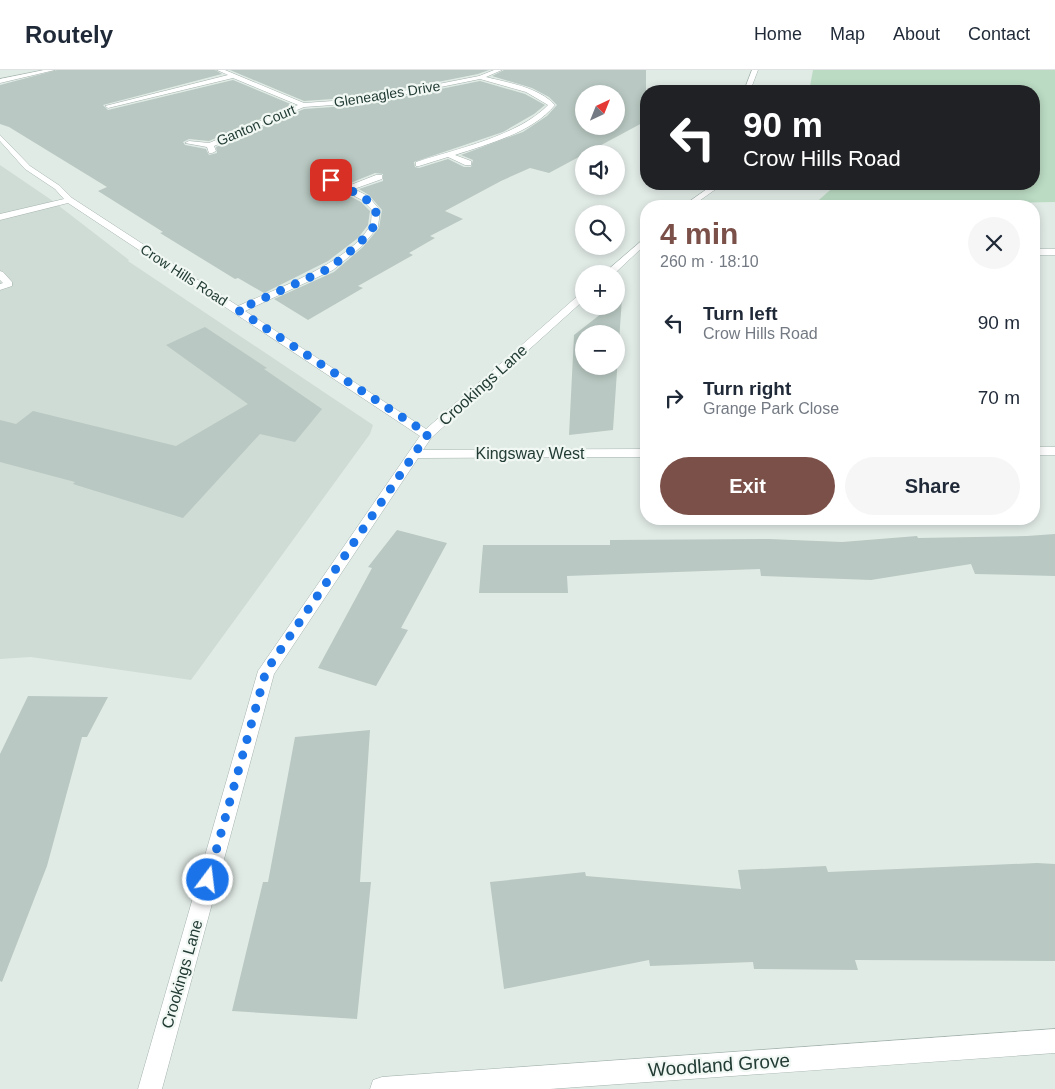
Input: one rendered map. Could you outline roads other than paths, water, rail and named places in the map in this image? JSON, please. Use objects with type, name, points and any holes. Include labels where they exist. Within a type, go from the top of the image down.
[{"type":"street","points":[[0,81],[52,70]]},
{"type":"street","name":"Gleneagles Drive","points":[[220,70],[298,105],[362,101],[480,77],[499,70]]},
{"type":"street","points":[[749,85],[755,70]]},
{"type":"street","points":[[108,106],[232,76]]},
{"type":"street","points":[[419,164],[524,126],[548,112],[552,105],[547,99],[537,94],[480,77]]},
{"type":"street","points":[[121,92],[135,99]]},
{"type":"street","name":"Ganton Court","points":[[189,143],[211,148],[303,105]]},
{"type":"street","name":"Crow Hills Road","points":[[0,137],[12,152],[31,170],[65,194],[68,200],[428,434]]},
{"type":"street","points":[[447,154],[468,163]]},
{"type":"street","points":[[348,189],[379,178]]},
{"type":"street","points":[[238,310],[330,268],[359,244],[375,225],[376,210],[365,198],[331,180]]},
{"type":"street","points":[[696,200],[710,190]]},
{"type":"street","points":[[0,217],[68,200]]},
{"type":"street","points":[[618,265],[640,245]]},
{"type":"street","points":[[1040,252],[1055,252]]},
{"type":"street","points":[[0,274],[9,284],[0,287]]},
{"type":"street","name":"Crookings Lane","points":[[150,1089],[266,671],[428,434],[575,303]]},
{"type":"street","points":[[1040,451],[1055,451]]},
{"type":"street","name":"Kingsway West","points":[[414,454],[640,453]]},
{"type":"street","name":"Woodland Grove","points":[[382,1089],[1055,1041]]}]
